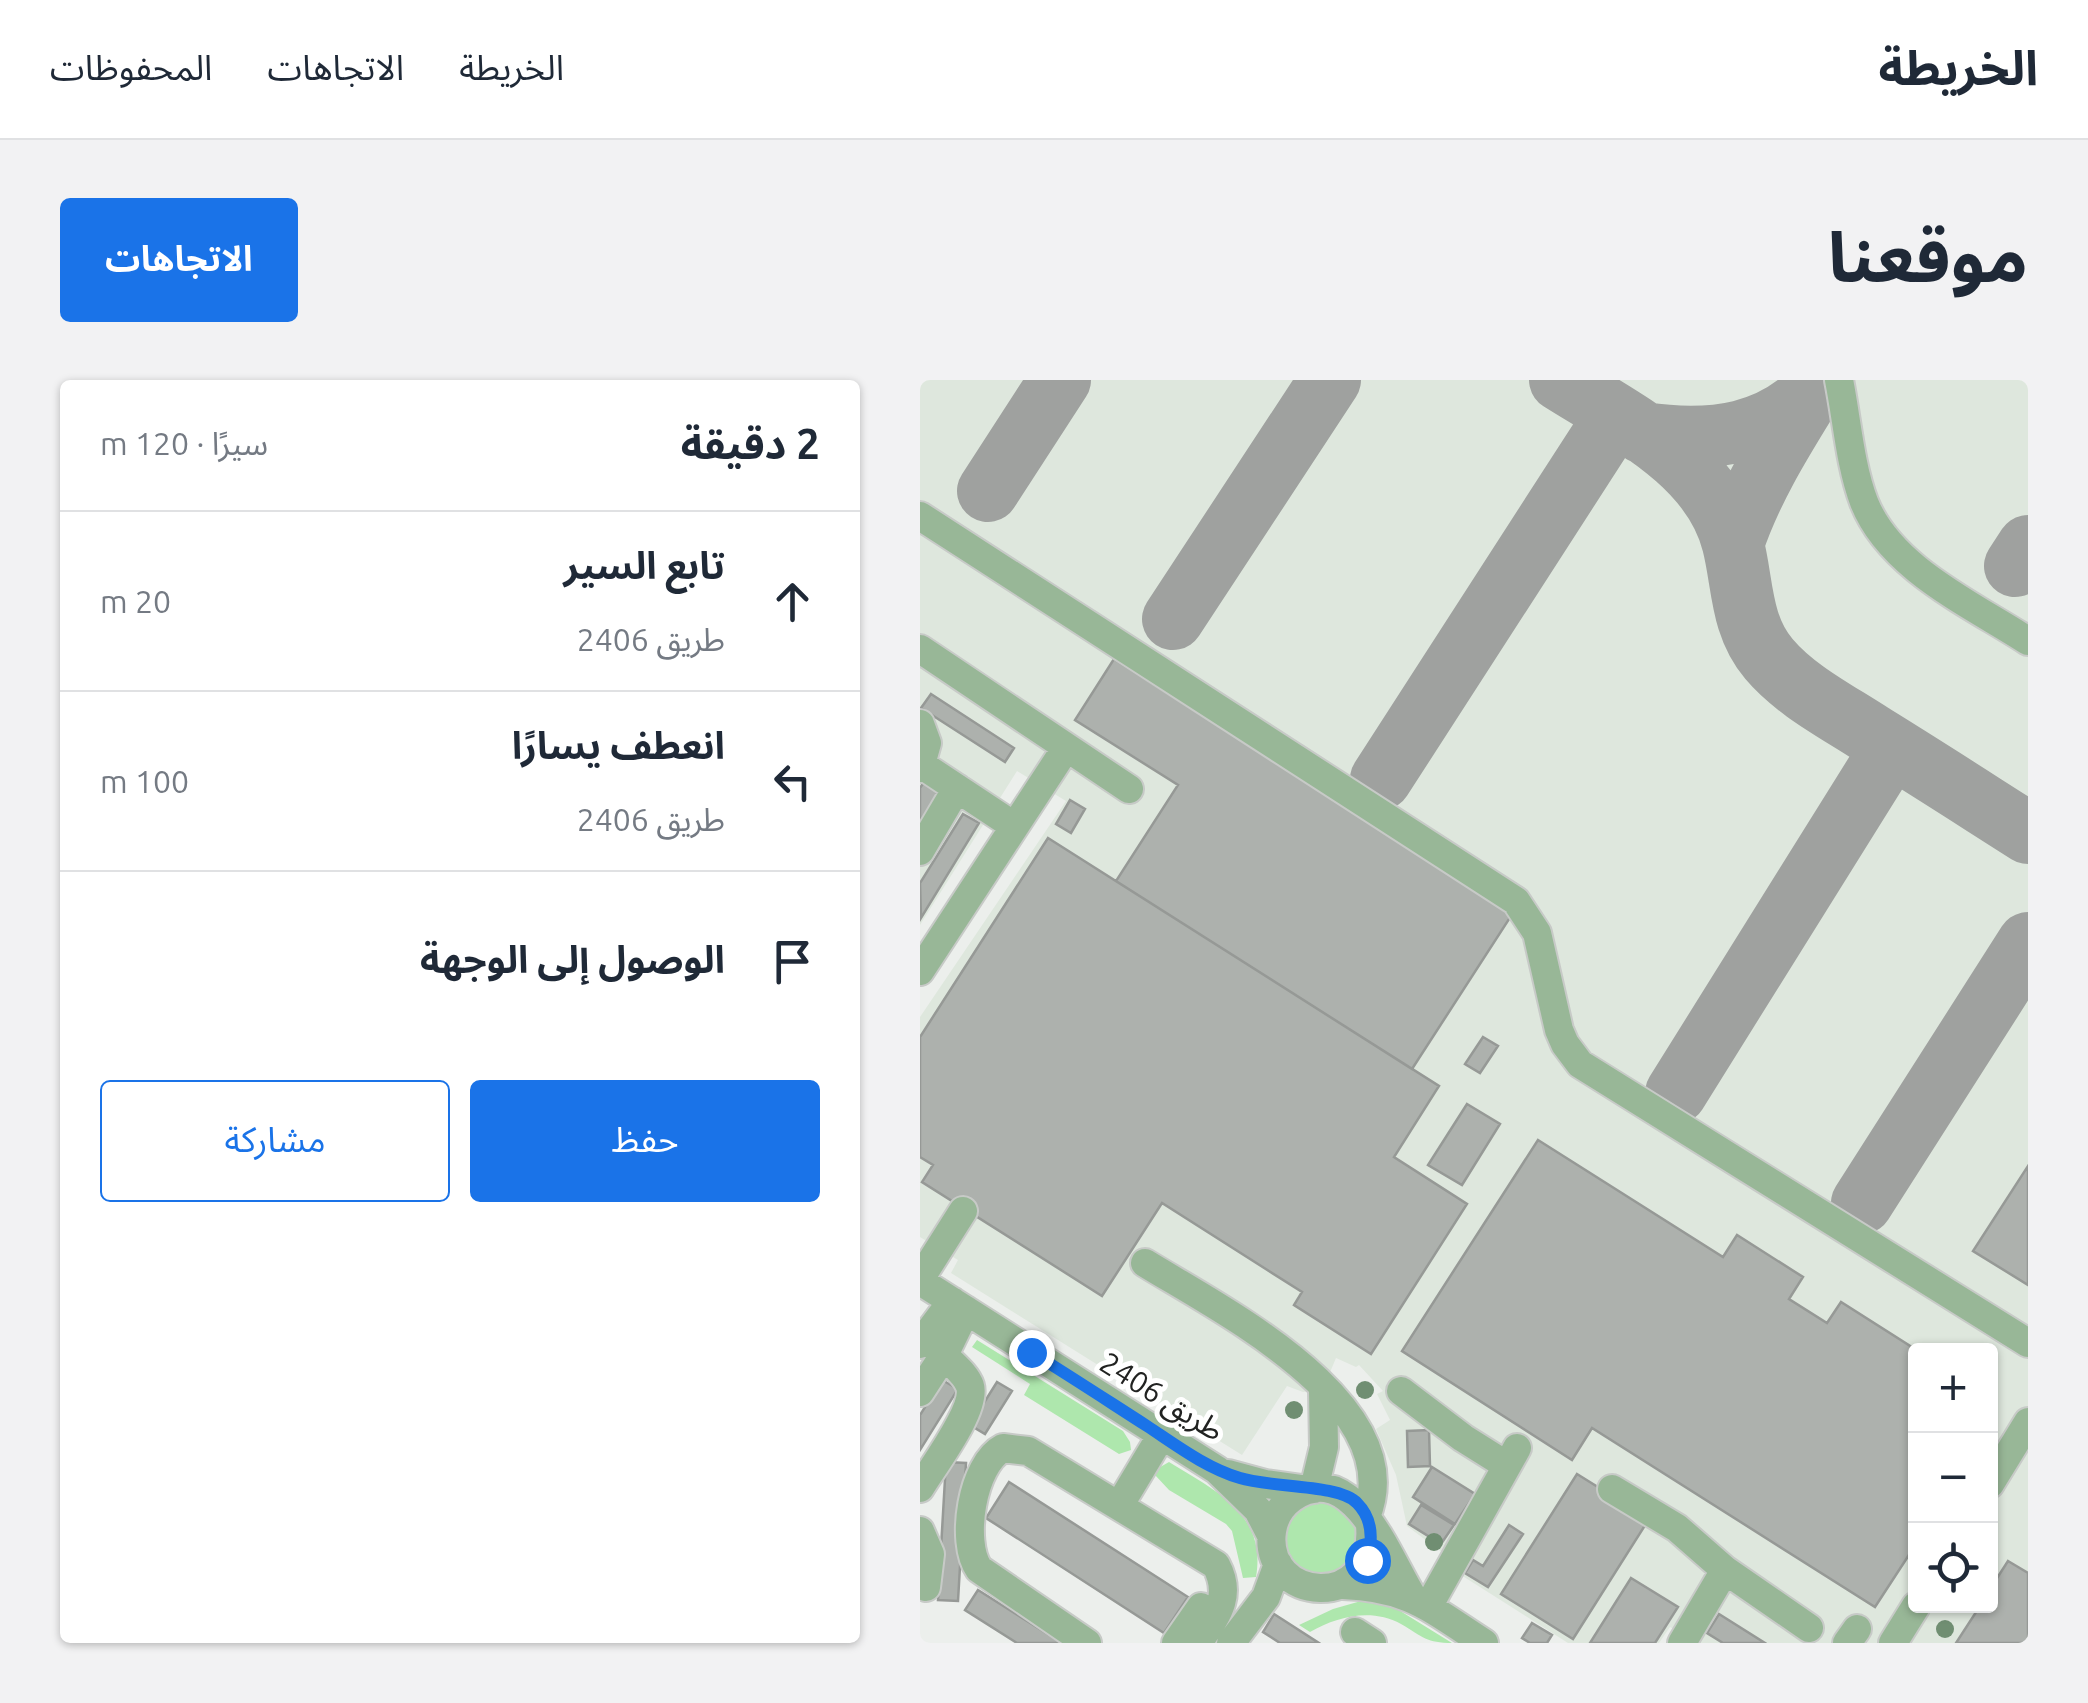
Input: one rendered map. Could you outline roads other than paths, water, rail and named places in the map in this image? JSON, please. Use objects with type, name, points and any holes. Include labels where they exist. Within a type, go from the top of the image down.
[{"type":"street","points":[[1839,380],[1862,498],[1883,538],[1911,565],[2028,640]]},
{"type":"street","points":[[920,516],[1516,901],[1537,933],[1564,1044],[1580,1064],[2028,1343]]},
{"type":"street","points":[[920,649],[1129,789]]},
{"type":"street","points":[[920,724],[927,743],[921,767],[1014,826]]},
{"type":"street","points":[[920,971],[1066,748]]},
{"type":"street","points":[[920,850],[957,788]]},
{"type":"street","points":[[920,1280],[963,1211]]},
{"type":"street","points":[[1145,1263],[1282,1349],[1345,1411],[1370,1456],[1374,1487],[1368,1521],[1372,1543],[1367,1560],[1342,1585]]},
{"type":"street","name":"طريق 2406","points":[[920,1280],[1217,1470],[1253,1482],[1330,1489],[1345,1494],[1358,1504],[1420,1601]]},
{"type":"street","points":[[920,1392],[932,1349],[959,1305]]},
{"type":"street","points":[[920,1488],[966,1414],[972,1397],[968,1380],[932,1349]]},
{"type":"street","points":[[1271,1536],[1282,1507],[1294,1496],[1311,1490],[1324,1447],[1323,1389]]},
{"type":"street","points":[[1401,1390],[1463,1438],[1512,1457],[1420,1601]]},
{"type":"street","points":[[1998,1471],[2028,1422]]},
{"type":"street","points":[[1120,1506],[1161,1436]]},
{"type":"street","points":[[1087,1643],[979,1569],[971,1551],[974,1499],[995,1452],[1012,1447],[1028,1452],[1210,1560],[1221,1576],[1224,1602],[1198,1643]]},
{"type":"street","name":"طريق 2406","points":[[1217,1470],[1258,1510],[1271,1536],[1278,1564],[1303,1586],[1384,1588],[1420,1601],[1484,1643]]},
{"type":"street","points":[[1612,1489],[1677,1528],[1724,1570],[1809,1628]]},
{"type":"street","points":[[920,1531],[930,1554],[926,1587]]},
{"type":"street","points":[[1231,1643],[1266,1597],[1278,1564]]},
{"type":"street","points":[[1682,1643],[1724,1570]]},
{"type":"street","points":[[1176,1643],[1221,1576]]},
{"type":"street","points":[[1893,1643],[1912,1613]]}]
